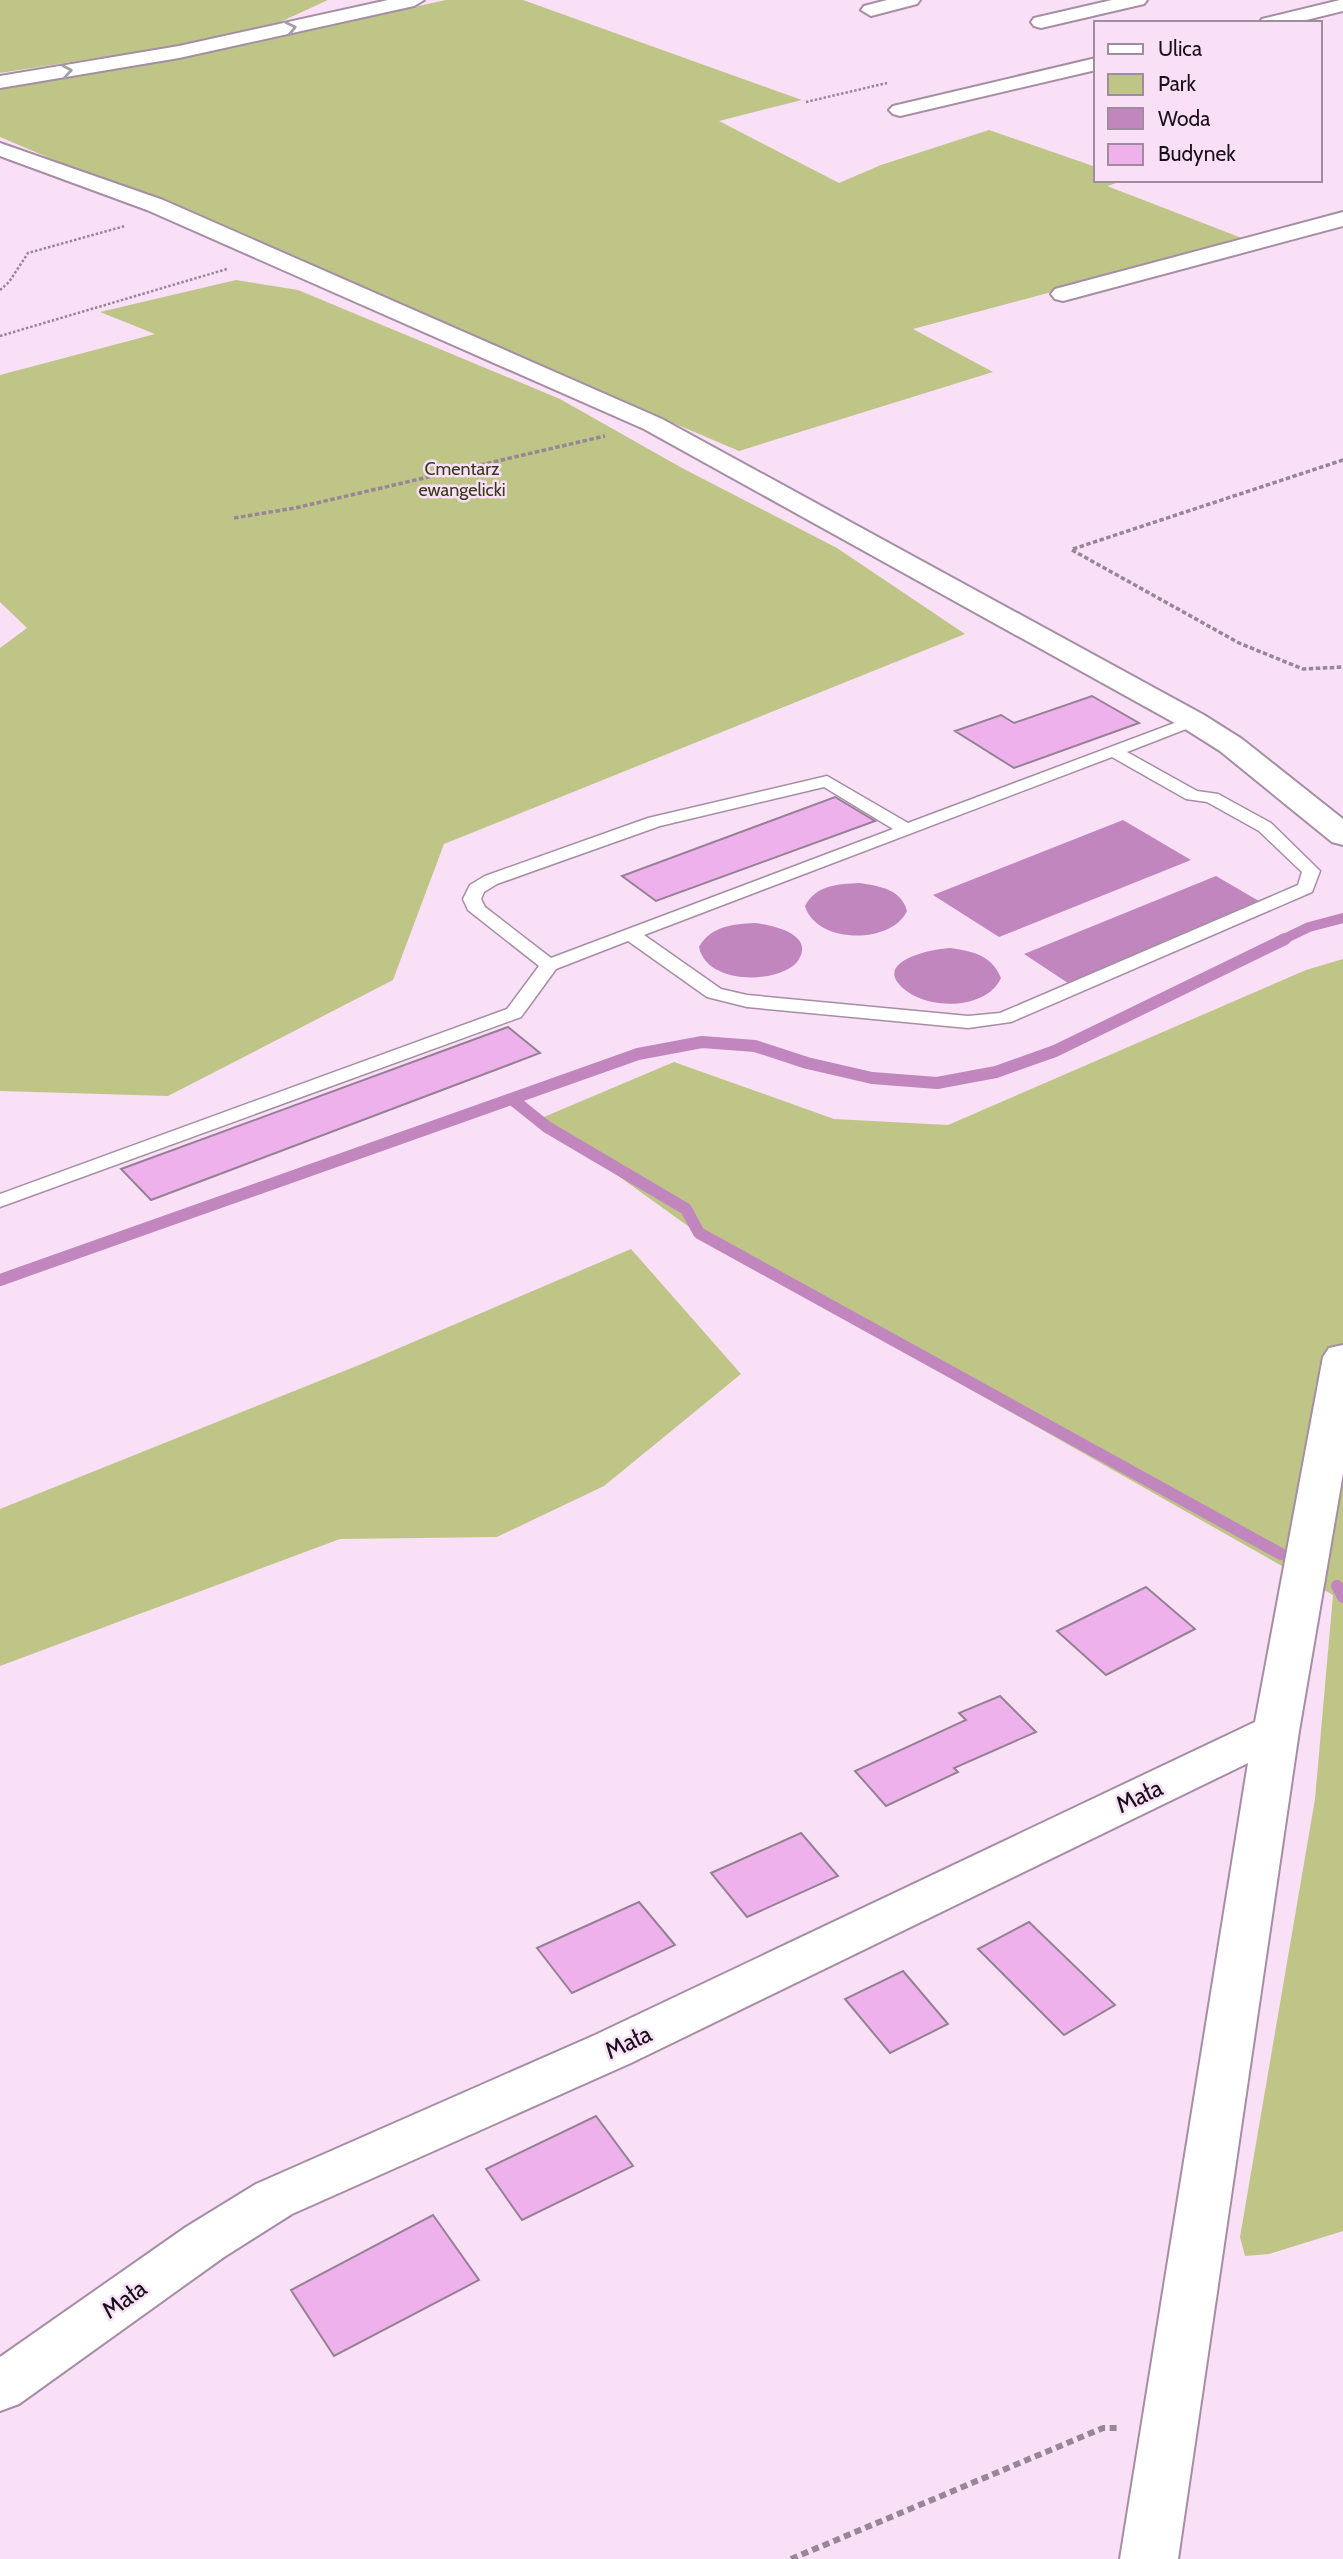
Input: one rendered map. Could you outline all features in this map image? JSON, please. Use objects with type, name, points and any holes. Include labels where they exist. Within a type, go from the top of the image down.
[{"type":"street","points":[[0,82],[179,52],[414,0]]},
{"type":"street","points":[[871,10],[910,0]]},
{"type":"street","points":[[1041,22],[1137,0]]},
{"type":"street","points":[[1277,21],[1343,5]]},
{"type":"street","points":[[900,110],[1094,64]]},
{"type":"street","points":[[0,149],[175,214],[653,424],[1193,721],[1231,745],[1343,835]]},
{"type":"street","points":[[1063,294],[1343,219]]},
{"type":"street","points":[[1149,2559],[1276,1731],[1343,1357]]},
{"type":"street","name":"Mała","points":[[0,2387],[205,2242],[274,2199],[613,2049],[998,1862],[1276,1731]]},
{"type":"lane","points":[[0,1201],[514,1013],[549,965],[1193,721]]},
{"type":"lane","points":[[630,934],[714,993],[747,1002],[968,1022],[1004,1017],[1306,888],[1311,871],[1265,827],[1212,798],[1192,795],[1113,751]]},
{"type":"lane","points":[[549,965],[477,910],[472,899],[476,889],[491,880],[654,821],[827,781],[905,829]]},
{"type":"path","points":[[806,102],[898,81]]},
{"type":"path","points":[[0,290],[13,282],[20,261],[28,253],[175,214]]},
{"type":"path","points":[[0,337],[15,330],[271,256]]},
{"type":"path","points":[[234,518],[295,508],[653,424]]},
{"type":"path","points":[[1343,460],[1072,550],[1239,643],[1303,669],[1343,667]]},
{"type":"path","points":[[791,2559],[1103,2428],[1168,2427]]},
{"type":"green space","points":[[0,0],[328,0],[265,29],[233,37],[0,73]]},
{"type":"green space","points":[[446,0],[523,0],[802,100],[719,121],[839,183],[881,165],[989,130],[1094,166],[1094,182],[1120,182],[1107,186],[1247,240],[913,329],[993,372],[739,451],[0,137],[0,86],[188,56]]},
{"type":"green space","name":"Cmentarz ewangelicki","points":[[236,280],[298,290],[560,399],[682,468],[837,548],[965,634],[444,844],[393,980],[168,1096],[0,1091],[0,648],[27,628],[0,602],[0,375],[155,334],[100,312]]},
{"type":"green space","points":[[1343,959],[1343,2231],[1269,2254],[1245,2256],[1240,2237],[1315,1799],[1333,1595],[706,1239],[539,1119],[674,1062],[834,1119],[948,1125],[1306,970]]},
{"type":"green space","points":[[631,1249],[741,1374],[604,1486],[497,1537],[340,1539],[0,1666],[0,1509],[364,1363]]},
{"type":"water","points":[[1123,820],[1191,860],[999,937],[933,895]]},
{"type":"water","points":[[1216,876],[1264,904],[1071,985],[1024,954]]},
{"type":"water","points":[[859,883],[882,887],[895,893],[907,911],[898,922],[886,930],[854,936],[823,928],[812,919],[805,906],[815,894],[836,885]]},
{"type":"water","points":[[755,923],[779,928],[795,936],[802,949],[795,964],[773,975],[748,977],[722,972],[704,958],[699,947],[716,930],[731,925]]},
{"type":"water","points":[[950,948],[987,959],[1001,978],[994,988],[972,1001],[945,1004],[919,998],[897,982],[894,973],[906,960],[929,951]]},
{"type":"building","points":[[1092,696],[1139,723],[1014,768],[955,731],[1001,715],[1014,723]]},
{"type":"building","points":[[835,797],[875,821],[656,901],[622,876]]},
{"type":"building","points":[[508,1027],[540,1053],[151,1200],[121,1169]]},
{"type":"building","points":[[1146,1587],[1195,1629],[1106,1675],[1057,1631]]},
{"type":"building","points":[[1000,1696],[1036,1732],[954,1768],[958,1772],[886,1806],[855,1771],[966,1720],[959,1713]]},
{"type":"building","points":[[801,1833],[838,1876],[747,1917],[711,1873]]},
{"type":"building","points":[[639,1902],[675,1945],[572,1993],[537,1948]]},
{"type":"building","points":[[1029,1922],[1115,2005],[1064,2035],[978,1949]]},
{"type":"building","points":[[903,1971],[948,2024],[890,2053],[845,1999]]},
{"type":"building","points":[[596,2116],[633,2166],[522,2220],[486,2169]]},
{"type":"building","points":[[433,2215],[479,2280],[334,2356],[291,2290]]},
{"type":"waterway","points":[[1282,940],[1309,927],[1343,918]]},
{"type":"waterway","points":[[0,1280],[638,1054],[702,1042],[755,1046],[807,1063],[872,1078],[937,1083],[996,1072],[1055,1051],[1285,939]]},
{"type":"waterway","points":[[512,1099],[547,1127],[686,1209],[699,1233],[1281,1554]]},
{"type":"waterway","points":[[1337,1586],[1343,1597]]}]
